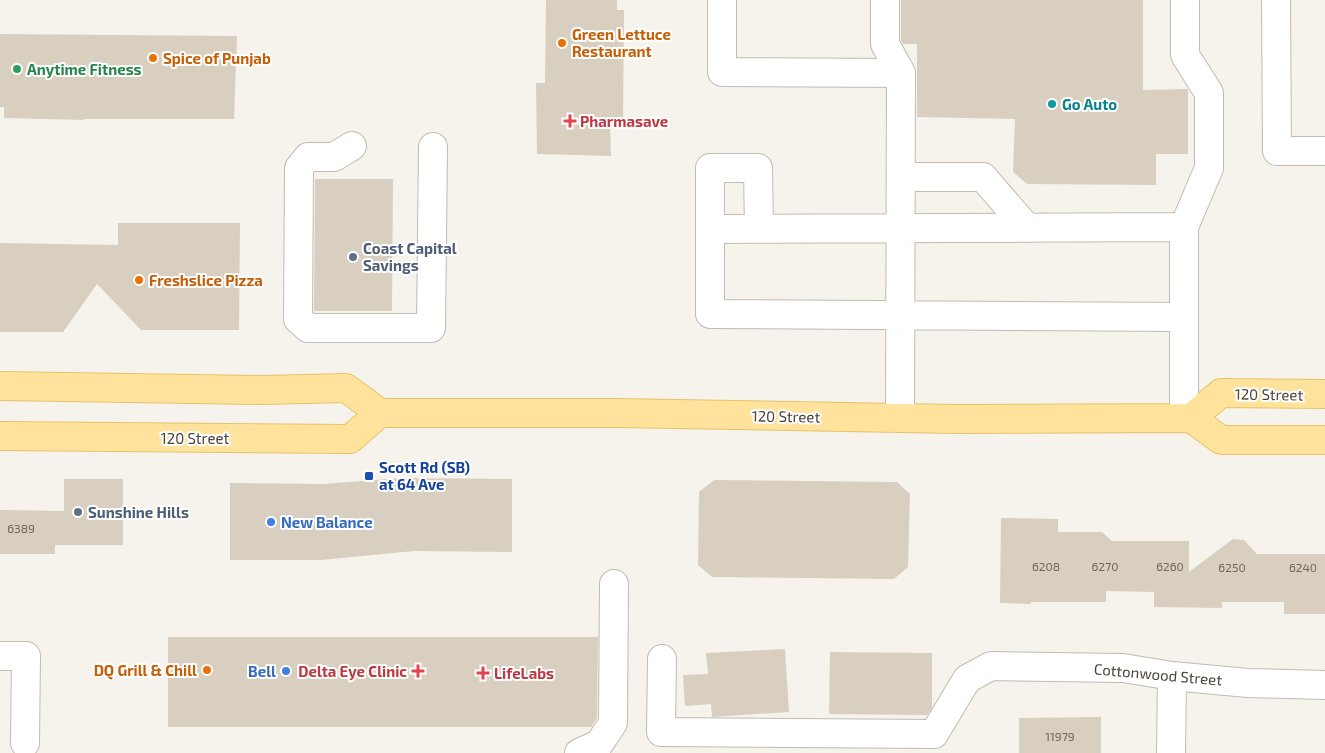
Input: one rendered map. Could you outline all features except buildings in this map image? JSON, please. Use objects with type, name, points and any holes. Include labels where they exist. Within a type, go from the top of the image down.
[{"type":"main road","points":[[0,386],[264,390],[346,388],[380,413]]},
{"type":"main road","name":"120 Street","points":[[0,436],[350,439],[380,413],[631,413],[957,419],[1187,418],[1221,393],[1325,394]]},
{"type":"main road","points":[[1187,418],[1221,440],[1325,440]]},
{"type":"street","points":[[722,0],[722,72],[901,73]]},
{"type":"street","points":[[885,0],[885,44],[901,73],[900,418]]},
{"type":"street","points":[[1185,0],[1186,55],[1210,93],[1209,168],[1184,227],[1187,418]]},
{"type":"street","points":[[1276,0],[1276,151],[1325,151]]},
{"type":"street","points":[[352,146],[334,157],[308,157],[298,168],[298,319],[308,328],[431,328],[433,147]]},
{"type":"street","points":[[759,229],[758,168],[710,168],[710,314],[1184,316]]},
{"type":"street","points":[[901,177],[983,177],[1027,228]]},
{"type":"street","points":[[710,229],[1184,227]]},
{"type":"street","points":[[579,753],[599,744],[613,723],[614,584]]},
{"type":"street","points":[[0,656],[26,656],[25,743]]},
{"type":"street","name":"Cottonwood Street","points":[[662,659],[661,732],[934,734],[967,679],[991,666],[1123,668],[1172,676],[1248,683],[1325,685]]},
{"type":"street","points":[[1170,753],[1172,676]]},
{"type":"place","name":"Green Lettuce Restaurant","points":[[562,43]]},
{"type":"place","name":"Spice of Punjab","points":[[153,58]]},
{"type":"place","name":"Anytime Fitness","points":[[17,69]]},
{"type":"place","name":"Go Auto","points":[[1052,104]]},
{"type":"place","name":"Pharmasave","points":[[570,121]]},
{"type":"place","name":"Coast Capital Savings","points":[[353,257]]},
{"type":"place","name":"Freshslice Pizza","points":[[139,280]]},
{"type":"place","name":"Scott Rd (SB) at 64 Ave","points":[[369,476]]},
{"type":"place","name":"Sunshine Hills","points":[[78,512]]},
{"type":"place","name":"New Balance","points":[[271,522]]},
{"type":"place","name":"DQ Grill & Chill","points":[[207,670]]},
{"type":"place","name":"Bell","points":[[286,671]]},
{"type":"place","name":"Delta Eye Clinic","points":[[418,671]]},
{"type":"place","name":"LifeLabs","points":[[483,673]]}]
